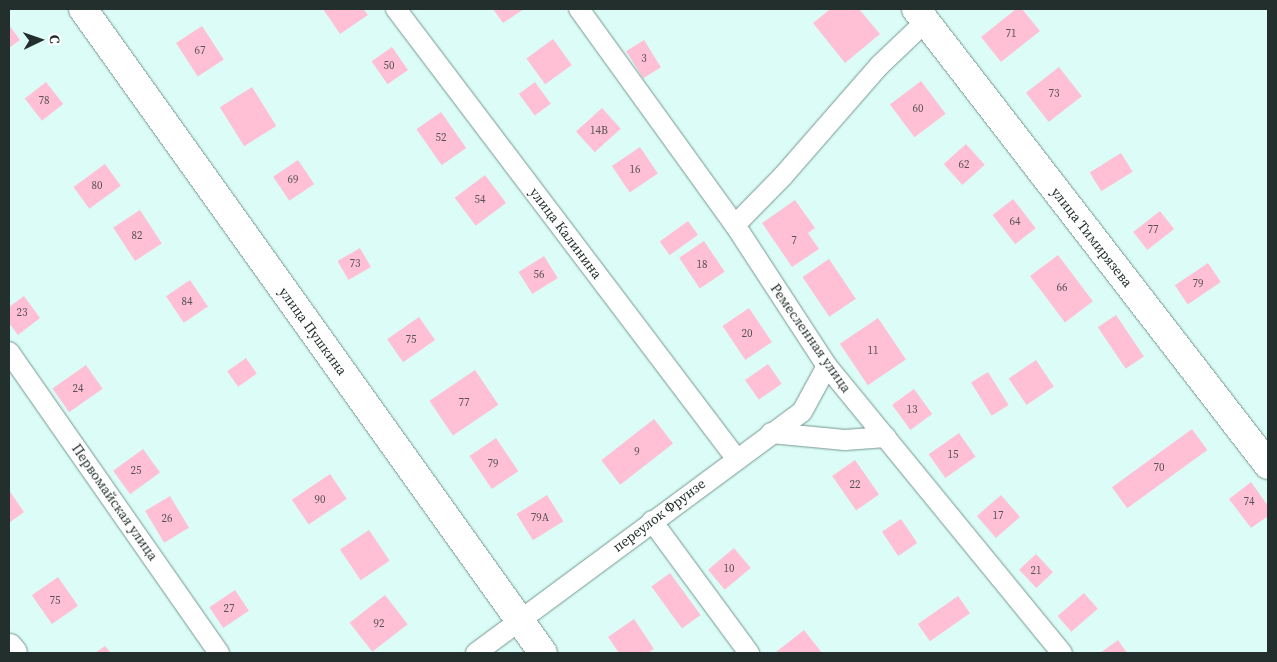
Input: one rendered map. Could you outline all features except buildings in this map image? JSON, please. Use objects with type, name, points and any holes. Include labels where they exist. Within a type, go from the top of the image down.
[{"type":"street","name":"улица Пушкина","points":[[83,9],[543,653]]},
{"type":"street","name":"улица Калинина","points":[[396,9],[736,458]]},
{"type":"street","name":"Ремесленная улица","points":[[579,9],[734,225],[827,366],[1062,653]]},
{"type":"street","points":[[734,225],[783,176],[880,65],[920,15]]},
{"type":"street","name":"улица Тимирязева","points":[[920,15],[1268,465]]},
{"type":"street","name":"Первомайская улица","points":[[9,352],[219,653]]},
{"type":"street","name":"переулок Фрунзе","points":[[476,653],[736,458],[802,412],[827,366]]},
{"type":"street","points":[[771,434],[845,440],[886,437]]},
{"type":"street","points":[[652,521],[749,653]]},
{"type":"street","points":[[9,648],[13,653]]}]
